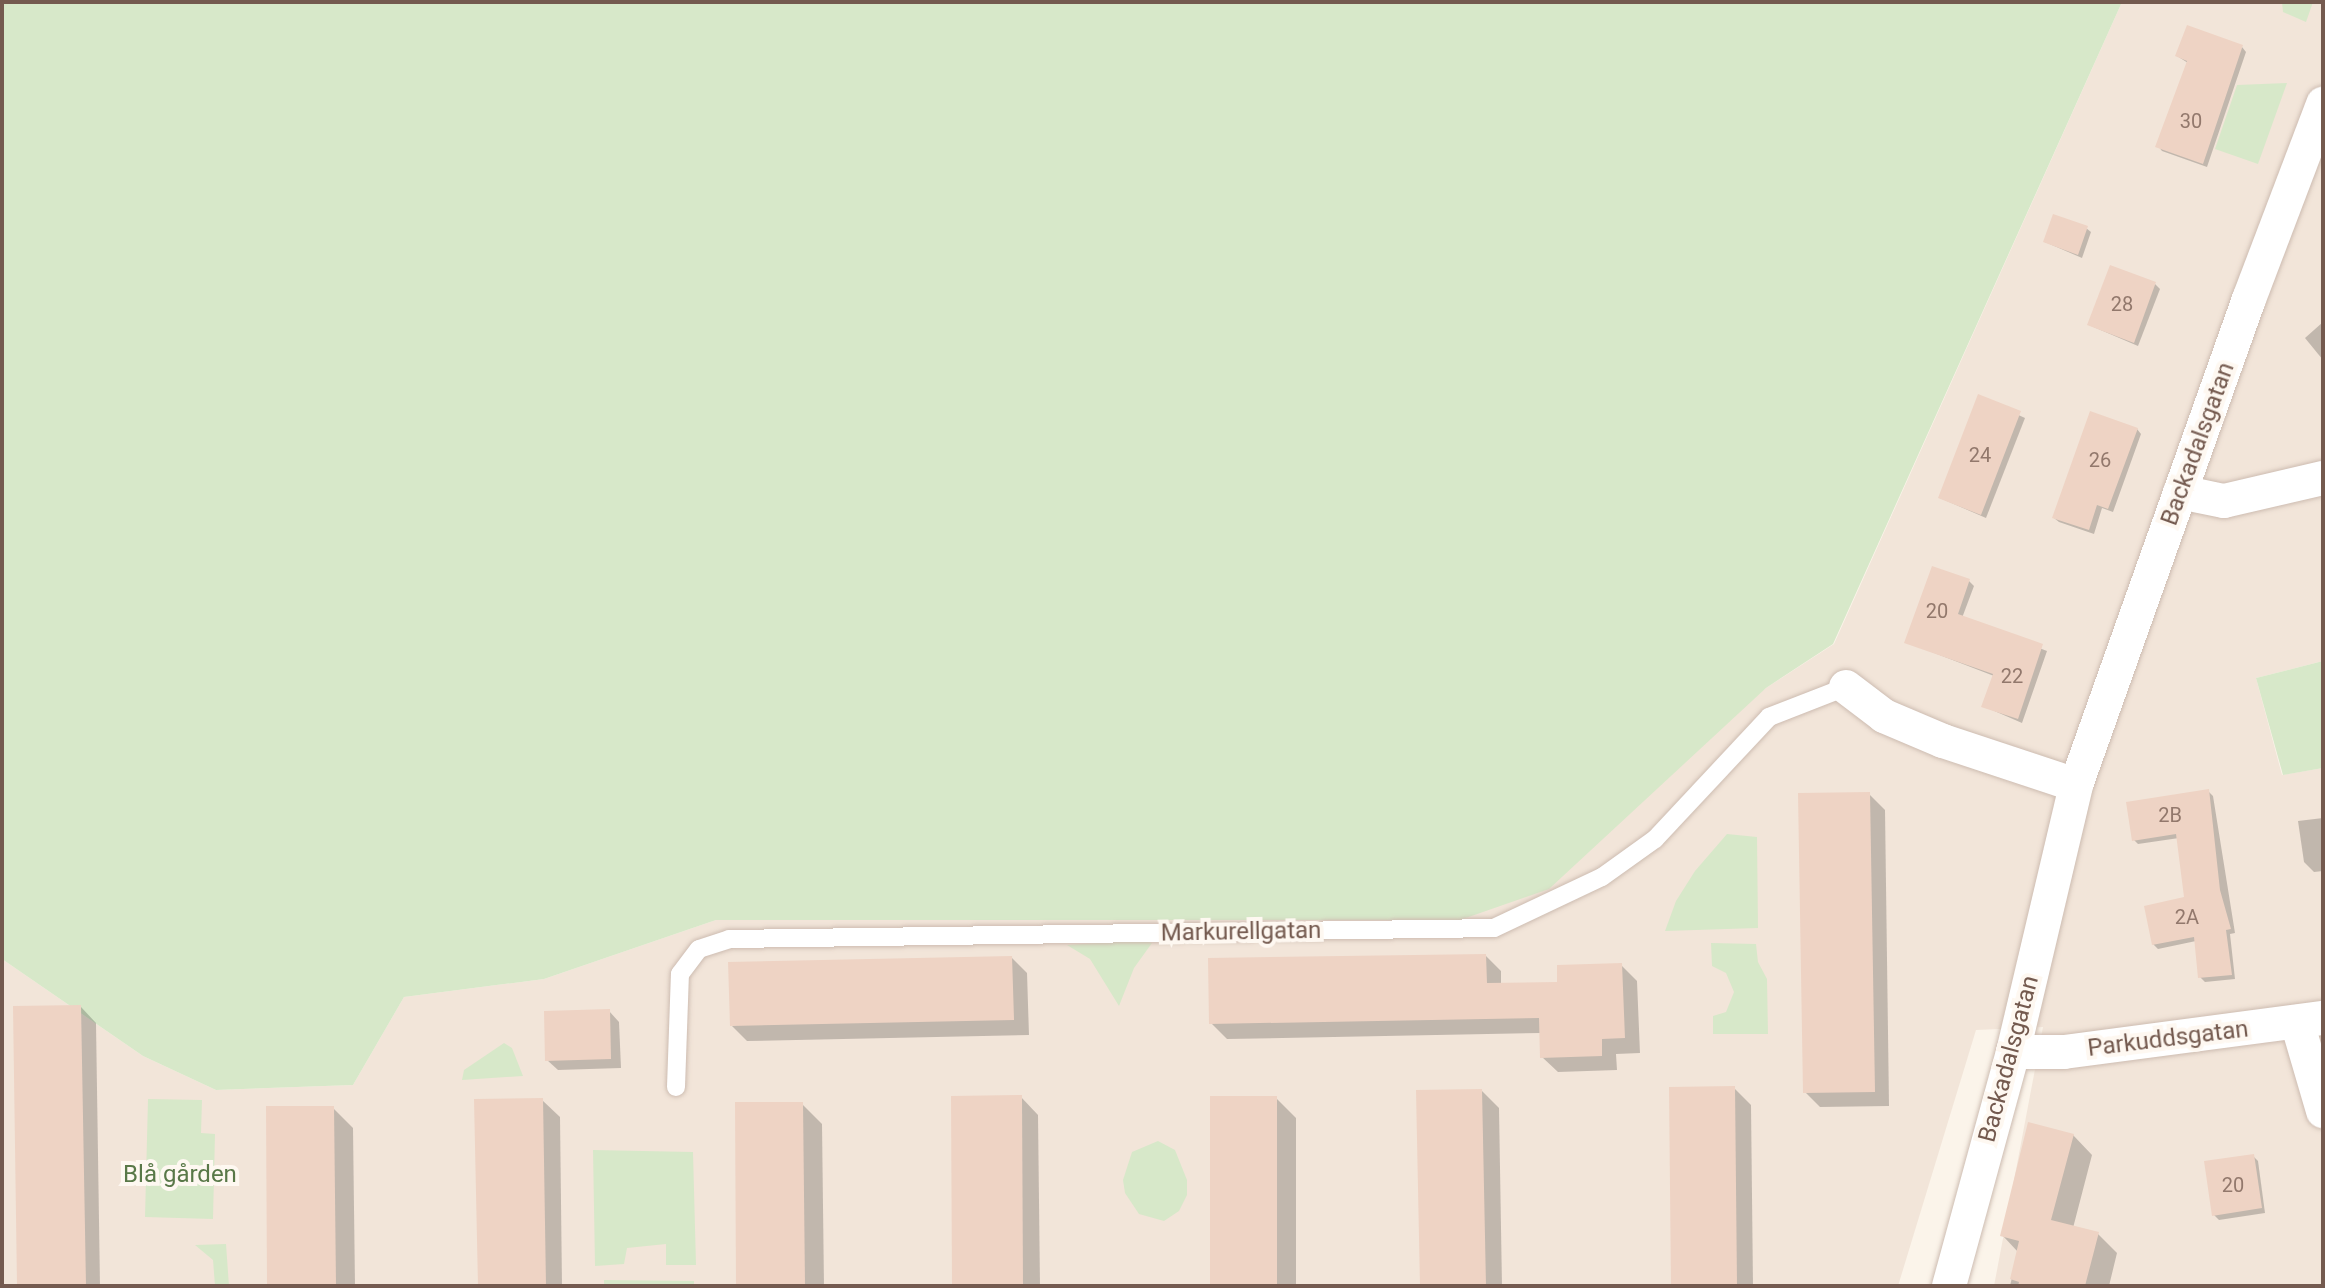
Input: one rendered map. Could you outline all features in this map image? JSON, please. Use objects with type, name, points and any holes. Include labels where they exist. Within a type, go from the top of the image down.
[{"type":"street","name":"Backadalsgatan","points":[[1949,1286],[2013,1052],[2076,785],[2323,104]]},
{"type":"street","points":[[2180,492],[2224,501],[2323,478]]},
{"type":"street","points":[[1846,687],[1884,716],[1943,741],[2076,785]]},
{"type":"street","points":[[2310,1020],[2323,1111]]},
{"type":"street","name":"Parkuddsgatan","points":[[2013,1052],[2064,1052],[2310,1020]]},
{"type":"lane","name":"Markurellgatan","points":[[676,1087],[680,974],[699,949],[729,939],[1494,928],[1602,877],[1655,839],[1769,717],[1846,687]]},
{"type":"shaded area","points":[[2122,2],[2323,2],[2323,661],[2256,678],[2282,775],[2323,768],[2323,1286],[1994,1286],[2043,1027],[1976,1030],[1898,1286],[2,1286],[2,959],[143,1056],[216,1090],[353,1085],[404,997],[544,979],[716,920],[1459,920],[1766,688],[1834,644]]},
{"type":"green space","points":[[2,2],[2122,2],[1833,644],[1766,688],[1549,889],[1460,920],[716,920],[544,979],[404,997],[353,1085],[216,1090],[143,1056],[2,959]]},
{"type":"green space","points":[[2282,2],[2313,2],[2306,22],[2283,12]]},
{"type":"green space","points":[[2287,83],[2258,164],[2215,149],[2237,85]]},
{"type":"green space","points":[[2323,661],[2323,768],[2283,775],[2256,678]]},
{"type":"green space","points":[[1727,834],[1757,837],[1758,928],[1665,931],[1676,901],[1695,871]]},
{"type":"green space","points":[[1141,940],[1152,943],[1134,968],[1119,1006],[1090,959],[1067,945]]},
{"type":"green space","points":[[1711,943],[1756,944],[1758,962],[1767,979],[1768,1034],[1713,1034],[1713,1016],[1726,1012],[1734,992],[1726,973],[1712,966]]},
{"type":"green space","points":[[504,1043],[512,1048],[523,1076],[462,1080],[464,1070]]},
{"type":"green space","name":"Blå gården","points":[[148,1099],[202,1100],[201,1133],[215,1134],[213,1219],[145,1217]]},
{"type":"green space","points":[[1158,1141],[1175,1150],[1187,1180],[1187,1195],[1179,1211],[1164,1221],[1139,1214],[1125,1193],[1123,1180],[1132,1152]]},
{"type":"green space","points":[[593,1150],[693,1152],[696,1265],[666,1265],[666,1244],[627,1248],[624,1264],[595,1266]]},
{"type":"green space","points":[[226,1244],[229,1286],[215,1286],[213,1260],[195,1245]]},
{"type":"green space","points":[[604,1280],[694,1281],[694,1286],[604,1286]]},
{"type":"building","points":[[2187,25],[2243,45],[2203,164],[2155,147],[2187,61],[2175,56]]},
{"type":"building","points":[[2053,214],[2088,226],[2078,255],[2043,242]]},
{"type":"building","points":[[2110,265],[2156,282],[2134,343],[2087,325]]},
{"type":"building","points":[[1978,394],[2021,411],[1981,515],[1938,498]]},
{"type":"building","points":[[2090,411],[2138,428],[2108,509],[2097,505],[2089,530],[2052,518]]},
{"type":"building","points":[[1932,566],[1970,579],[1958,614],[2043,644],[2018,719],[1981,707],[1993,674],[1904,643]]},
{"type":"building","points":[[2209,789],[2220,890],[2231,929],[2226,930],[2232,975],[2198,978],[2194,937],[2152,945],[2144,906],[2184,897],[2176,834],[2132,841],[2126,802]]},
{"type":"building","points":[[1870,792],[1875,1092],[1803,1093],[1798,793]]},
{"type":"building","points":[[1486,954],[1487,983],[1557,982],[1557,965],[1622,963],[1625,1038],[1602,1039],[1602,1056],[1540,1058],[1539,1018],[1209,1024],[1208,958]]},
{"type":"building","points":[[1012,956],[1014,1020],[730,1026],[728,962]]},
{"type":"building","points":[[81,1005],[86,1286],[17,1286],[13,1006]]},
{"type":"building","points":[[610,1009],[611,1059],[545,1061],[544,1011]]},
{"type":"building","points":[[1735,1086],[1737,1286],[1671,1286],[1669,1087]]},
{"type":"building","points":[[1482,1089],[1486,1286],[1420,1286],[1416,1090]]},
{"type":"building","points":[[1022,1095],[1023,1286],[952,1286],[951,1096]]},
{"type":"building","points":[[1210,1096],[1277,1096],[1277,1286],[1210,1286]]},
{"type":"building","points":[[543,1098],[546,1286],[478,1286],[474,1099]]},
{"type":"building","points":[[735,1102],[803,1102],[805,1286],[736,1286]]},
{"type":"building","points":[[266,1106],[334,1106],[336,1286],[267,1286]]},
{"type":"building","points":[[2028,1122],[2074,1134],[2051,1220],[2099,1232],[2085,1286],[2018,1286],[2019,1282],[2010,1279],[2019,1241],[2000,1236]]},
{"type":"building","points":[[2254,1154],[2262,1208],[2212,1216],[2204,1161]]}]
